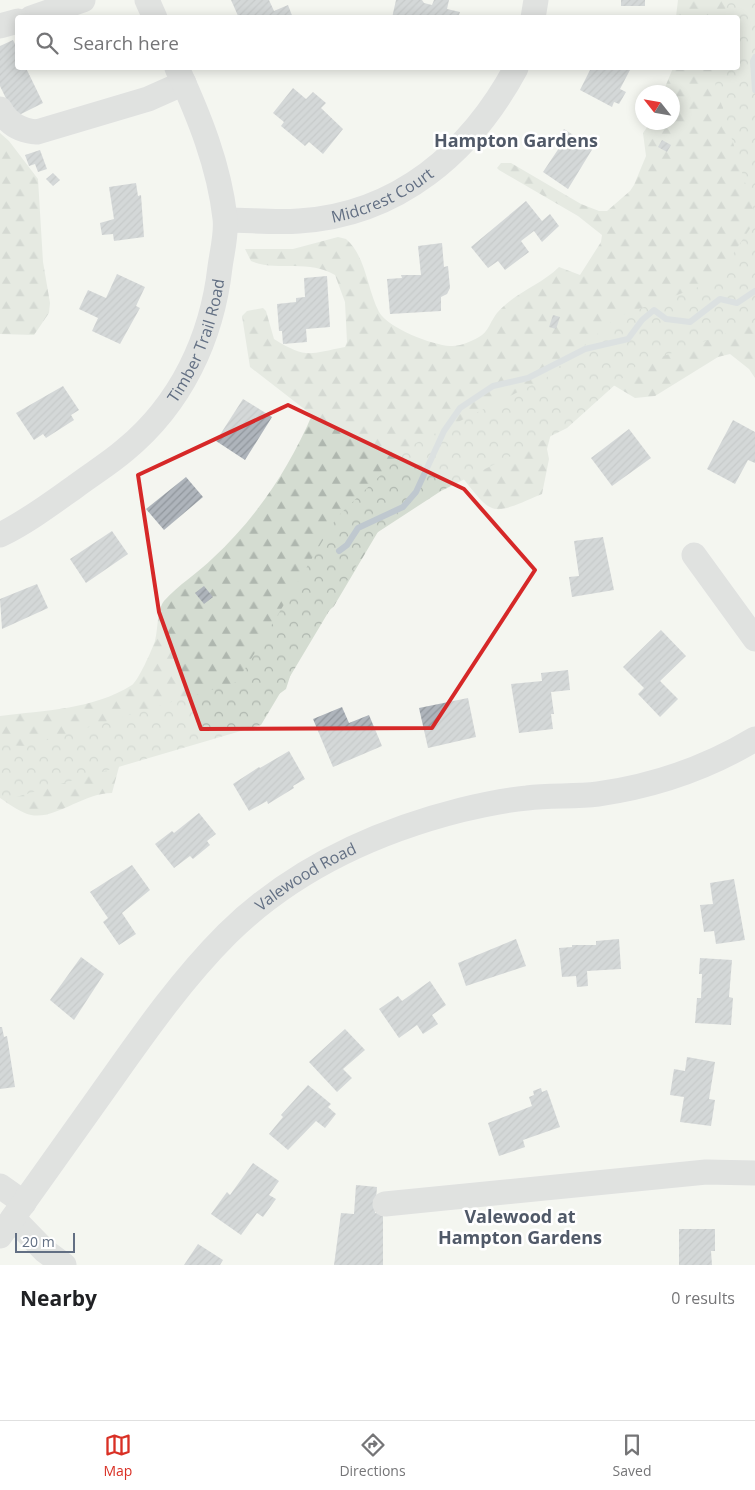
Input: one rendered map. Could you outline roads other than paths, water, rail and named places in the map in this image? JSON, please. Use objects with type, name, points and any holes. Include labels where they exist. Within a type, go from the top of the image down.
[{"type":"street","points":[[40,15],[83,0]]},
{"type":"street","points":[[147,0],[154,15]]},
{"type":"street","points":[[534,15],[536,0]]},
{"type":"street","points":[[0,26],[15,23]]},
{"type":"street","name":"Midcrest Court","points":[[226,220],[299,221],[337,215],[378,203],[409,187],[452,156],[481,125],[515,70]]},
{"type":"street","points":[[0,109],[5,118],[23,131],[37,132],[148,99],[180,75]]},
{"type":"street","name":"Timber Trail Road","points":[[0,535],[42,510],[126,450],[158,418],[185,381],[205,337],[218,285],[226,220],[215,165],[199,115],[180,75]]},
{"type":"street","points":[[694,555],[755,639]]},
{"type":"street","name":"Valewood Road","points":[[12,1219],[142,1037],[200,964],[228,933],[256,909],[324,862],[389,832],[462,810],[528,798],[597,794],[642,786],[705,765],[755,739]]},
{"type":"street","points":[[385,1204],[706,1172],[755,1173]]},
{"type":"street","points":[[0,1186],[12,1219],[45,1251],[64,1265]]},
{"type":"waterway","points":[[755,57],[753,61],[755,90]]},
{"type":"waterway","points":[[339,551],[347,545],[358,528],[403,507],[416,492],[444,431],[460,408],[493,386],[528,378],[585,349],[628,339],[642,320],[654,310],[666,319],[690,322],[720,299],[737,303],[755,291]]},
{"type":"district","name":"Hampton Gardens","points":[[516,141]]},
{"type":"district","name":"Valewood at Hampton Gardens","points":[[520,1227]]}]
